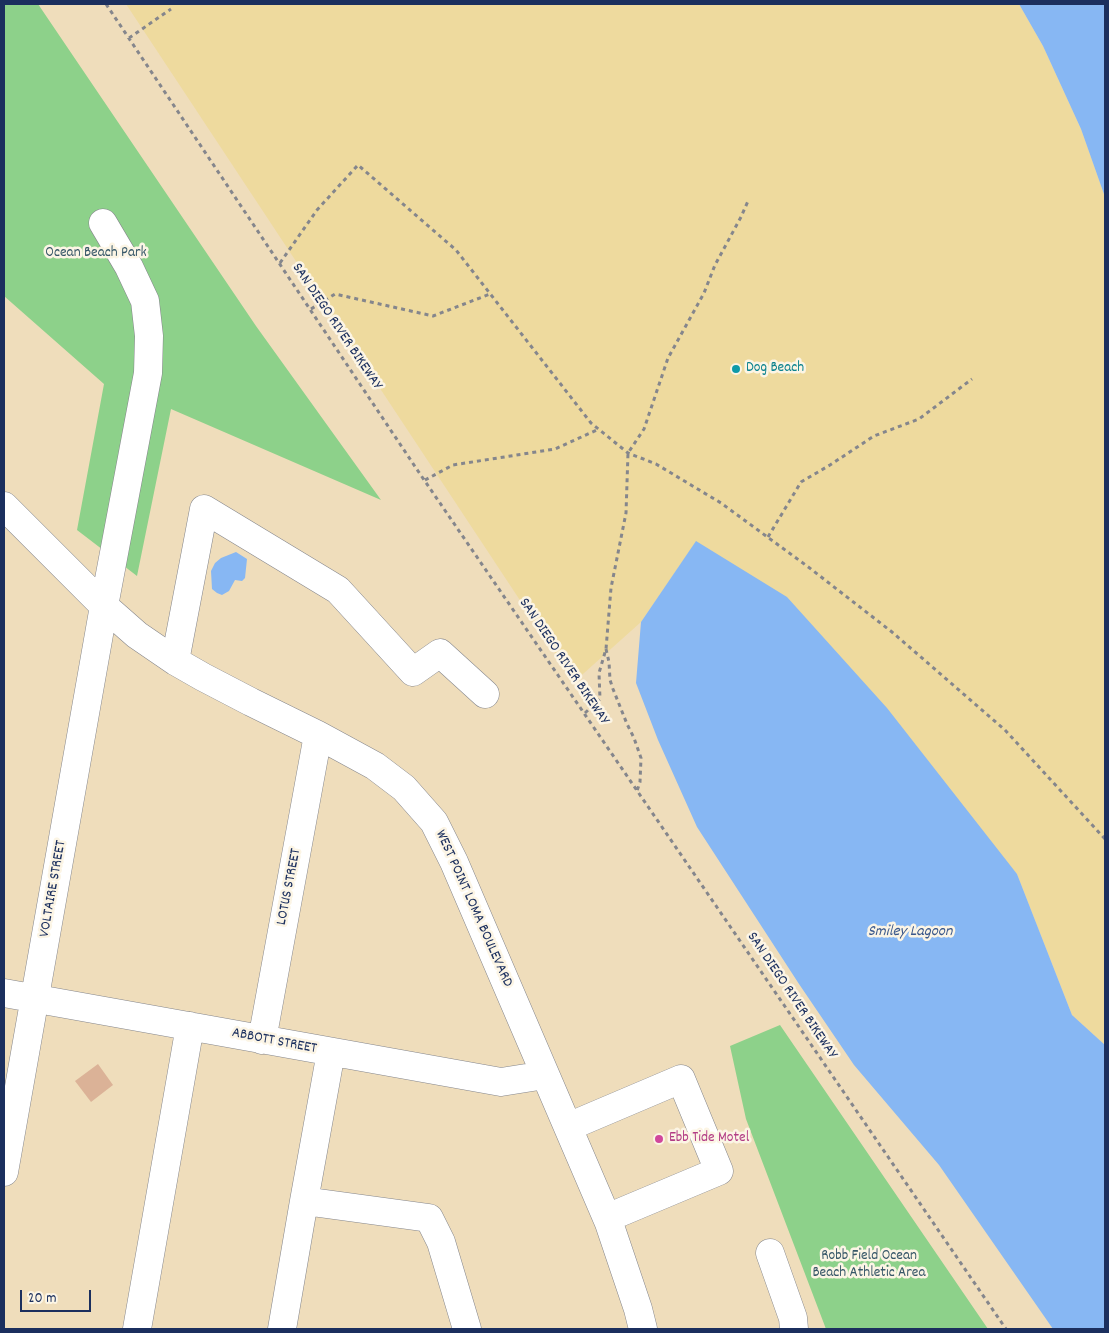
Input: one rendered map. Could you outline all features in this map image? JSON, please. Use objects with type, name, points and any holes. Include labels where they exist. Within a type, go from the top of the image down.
[{"type":"street","name":"VOLTAIRE STREET","points":[[4,1172],[104,606],[148,373],[149,336],[146,301],[129,267],[103,223]]},
{"type":"street","name":"WEST POINT LOMA BOULEVARD","points":[[4,506],[104,606],[137,634],[175,661],[252,702],[318,734],[376,766],[404,788],[434,822],[454,862],[607,1218],[643,1329]]},
{"type":"street","points":[[175,661],[204,509],[338,590],[413,672],[440,653],[485,694]]},
{"type":"street","name":"LOTUS STREET","points":[[262,1040],[318,734]]},
{"type":"street","name":"ABBOTT STREET","points":[[4,993],[501,1082],[546,1075]]},
{"type":"street","points":[[137,1329],[190,1026]]},
{"type":"street","points":[[282,1329],[331,1052]]},
{"type":"street","points":[[568,1127],[681,1079],[719,1171],[607,1218]]},
{"type":"street","points":[[304,1201],[430,1218],[441,1242],[467,1329]]},
{"type":"street","points":[[770,1253],[793,1318],[794,1329]]},
{"type":"path","name":"SAN DIEGO RIVER BIKEWAY","points":[[106,4],[425,480],[1006,1329]]},
{"type":"path","points":[[129,38],[171,9]]},
{"type":"path","points":[[280,263],[317,210],[358,165],[456,250],[591,423],[628,453],[656,464],[721,503],[892,632],[1005,730],[1105,839]]},
{"type":"path","points":[[585,713],[600,699],[599,673],[606,649],[611,588],[626,513],[628,453],[644,429],[668,358],[704,293],[715,265],[748,200]]},
{"type":"path","points":[[311,309],[335,294],[433,316],[490,294]]},
{"type":"path","points":[[768,537],[801,482],[874,436],[919,419],[972,379]]},
{"type":"path","points":[[425,480],[453,465],[555,449],[599,429]]},
{"type":"path","points":[[606,649],[610,680],[641,758],[640,782],[637,792]]},
{"type":"green space","name":"Ocean Beach Park","points":[[4,4],[38,4],[256,326],[381,500],[171,409],[137,576],[77,530],[104,384],[4,296]]},
{"type":"green space","name":"Robb Field Ocean Beach Athletic Area","points":[[780,1025],[988,1329],[826,1329],[746,1119],[730,1046]]},
{"type":"sand","name":"Dog Beach","points":[[126,4],[1019,4],[1043,46],[1081,129],[1105,197],[1105,1045],[1072,1015],[1017,874],[696,542],[641,622],[574,682]]},
{"type":"water","points":[[1019,4],[1105,4],[1105,197],[1081,129],[1043,46]]},
{"type":"water","name":"Smiley Lagoon","points":[[696,541],[787,597],[887,708],[1017,874],[1072,1015],[1105,1045],[1105,1329],[1053,1329],[939,1165],[854,1065],[697,827],[658,740],[636,683],[641,622]]},
{"type":"water","points":[[236,552],[247,559],[245,578],[242,581],[235,580],[229,591],[222,595],[212,589],[211,571],[215,563],[221,558]]},
{"type":"building","points":[[98,1064],[113,1085],[91,1102],[75,1081]]},
{"type":"place","name":"Dog Beach","points":[[736,369]]},
{"type":"place","name":"Ebb Tide Motel","points":[[659,1139]]}]
